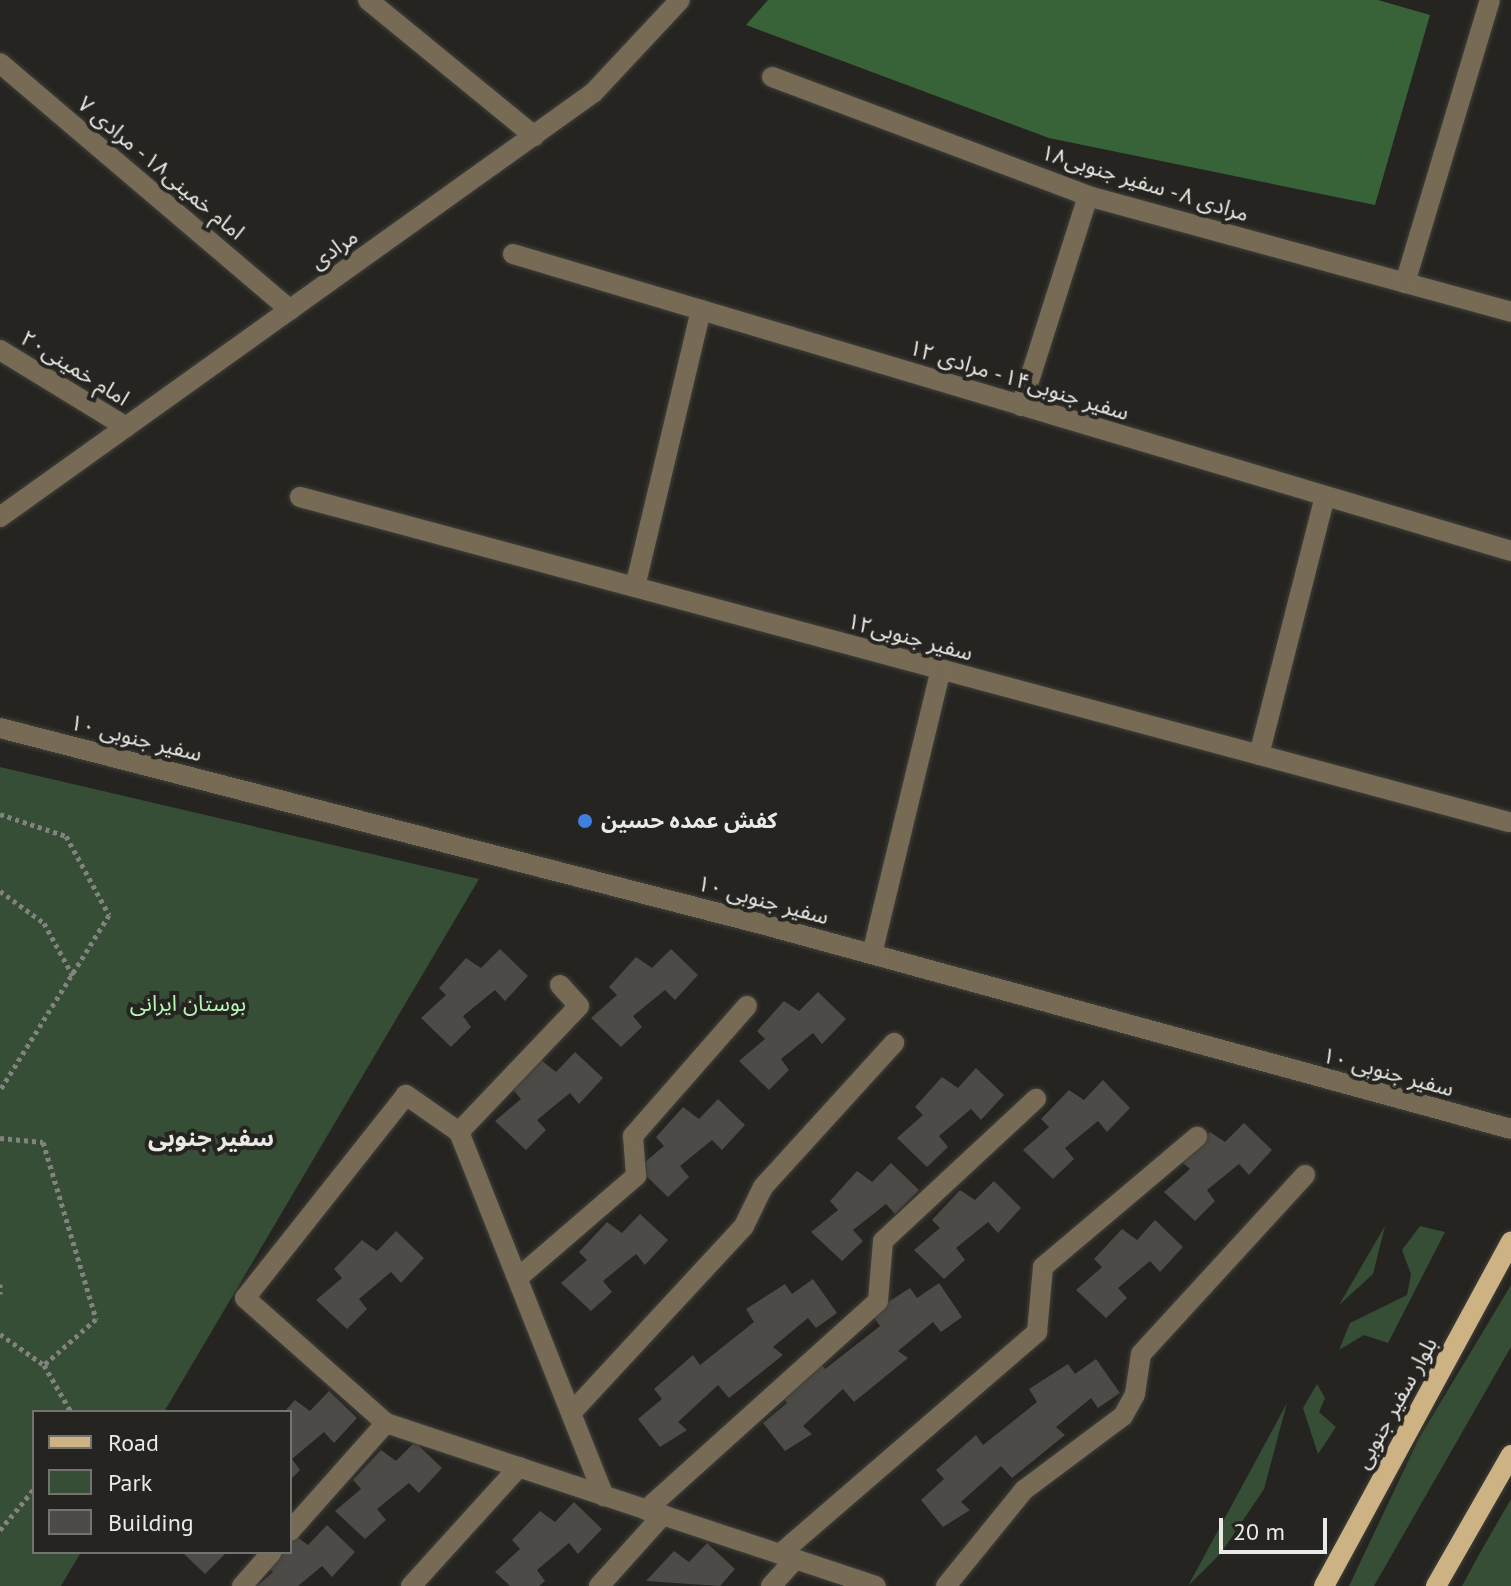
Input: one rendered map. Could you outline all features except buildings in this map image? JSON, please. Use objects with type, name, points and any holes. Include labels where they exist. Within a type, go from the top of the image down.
[{"type":"main road","name":"بلوار سفیر جنوبی","points":[[1324,1586],[1511,1242]]},
{"type":"main road","points":[[1436,1586],[1511,1455]]},
{"type":"street","points":[[368,0],[534,136]]},
{"type":"street","name":"مرادی","points":[[0,517],[593,93],[680,0]]},
{"type":"street","points":[[1405,283],[1490,0]]},
{"type":"street","name":"امام خمینی۱۸ - مرادی ۷","points":[[0,63],[290,310]]},
{"type":"street","name":"مرادی ۸ - سفیر جنوبی۱۸","points":[[772,77],[1088,196],[1511,312]]},
{"type":"street","points":[[1021,406],[1088,196]]},
{"type":"street","name":"سفیر جنوبی۱۴ - مرادی ۱۲","points":[[513,254],[1511,551]]},
{"type":"street","points":[[635,587],[701,310]]},
{"type":"street","name":"امام خمینی۲۰","points":[[0,350],[126,427]]},
{"type":"street","points":[[1259,755],[1325,496]]},
{"type":"street","name":"سفیر جنوبی۱۲","points":[[300,497],[1509,822]]},
{"type":"street","points":[[872,954],[941,669]]},
{"type":"street","name":"سفیر جنوبی ۱۰","points":[[0,728],[872,954],[1511,1129]]},
{"type":"street","points":[[459,1132],[579,1006],[560,985]]},
{"type":"street","points":[[519,1277],[636,1176],[633,1136],[747,1006]]},
{"type":"street","points":[[572,1412],[744,1226],[763,1187],[894,1043]]},
{"type":"street","points":[[604,1496],[459,1132],[406,1095],[245,1298],[386,1423],[604,1496],[788,1556],[876,1586]]},
{"type":"street","points":[[599,1586],[655,1512],[878,1301],[883,1241],[1036,1099]]},
{"type":"street","points":[[771,1586],[788,1556],[1037,1332],[1043,1267],[1197,1137]]},
{"type":"street","points":[[946,1586],[1024,1490],[1123,1416],[1135,1394],[1141,1354],[1305,1175]]},
{"type":"street","points":[[292,1529],[386,1423]]},
{"type":"street","points":[[411,1586],[519,1467]]},
{"type":"street","points":[[242,1586],[270,1554]]},
{"type":"path","points":[[0,814],[66,836],[109,915],[0,1090]]},
{"type":"path","points":[[0,891],[44,923],[73,976]]},
{"type":"path","points":[[0,1138],[43,1142],[96,1319],[44,1365]]},
{"type":"path","points":[[0,1284],[0,1294]]},
{"type":"path","points":[[0,1334],[44,1365],[70,1410]]},
{"type":"path","points":[[0,1530],[32,1491]]},
{"type":"green space","points":[[768,0],[1378,0],[1430,15],[1375,205],[1049,138],[746,25]]},
{"type":"green space","name":"بوستان ایرانی","points":[[0,767],[479,879],[165,1410],[32,1410],[32,1554],[80,1554],[61,1586],[0,1586]]},
{"type":"green space","points":[[1385,1226],[1373,1274],[1339,1305]]},
{"type":"green space","points":[[1420,1226],[1445,1232],[1388,1343],[1364,1335],[1339,1350],[1350,1323],[1407,1295],[1411,1274],[1402,1250]]},
{"type":"green space","points":[[1511,1285],[1511,1347],[1374,1586],[1349,1586],[1419,1438]]},
{"type":"green space","points":[[1317,1384],[1325,1398],[1319,1412],[1336,1427],[1318,1454],[1303,1408]]},
{"type":"green space","points":[[1287,1403],[1264,1489],[1221,1553],[1188,1586]]},
{"type":"green space","points":[[1511,1499],[1511,1586],[1462,1586],[1481,1551]]},
{"type":"place","name":"کفش عمده حسین","points":[[585,821]]},
{"type":"district","name":"سفیر جنوبی","points":[[211,1138]]}]
